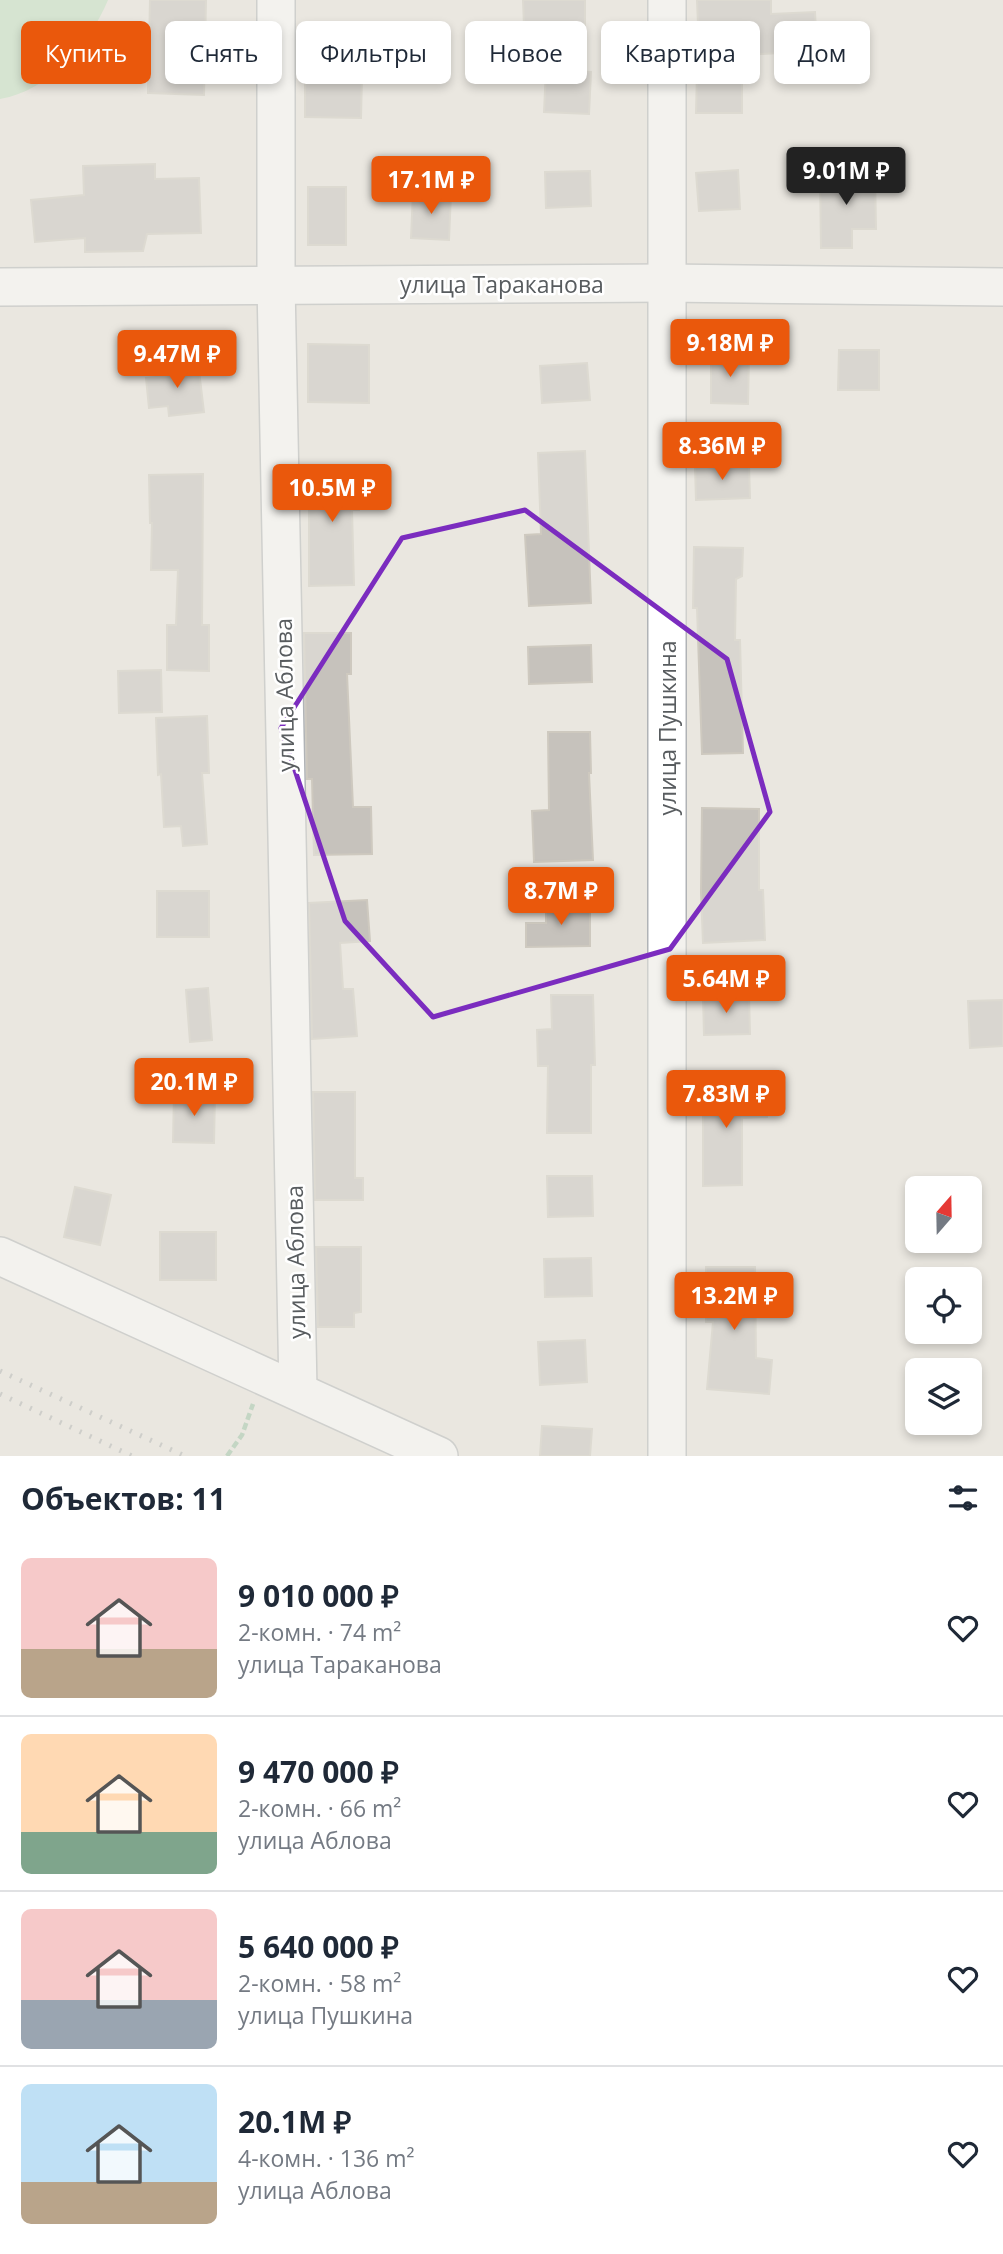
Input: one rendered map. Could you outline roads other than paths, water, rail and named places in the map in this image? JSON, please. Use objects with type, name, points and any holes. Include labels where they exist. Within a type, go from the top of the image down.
[{"type":"street","name":"улица Аблова","points":[[276,0],[276,284],[298,1390]]},
{"type":"street","name":"улица Пушкина","points":[[667,0],[667,1456]]},
{"type":"street","name":"улица Тараканова","points":[[0,287],[276,284],[1003,286]]},
{"type":"street","points":[[0,1256],[439,1456]]},
{"type":"railway","points":[[0,1371],[185,1456]]},
{"type":"railway","points":[[0,1394],[132,1456]]}]
